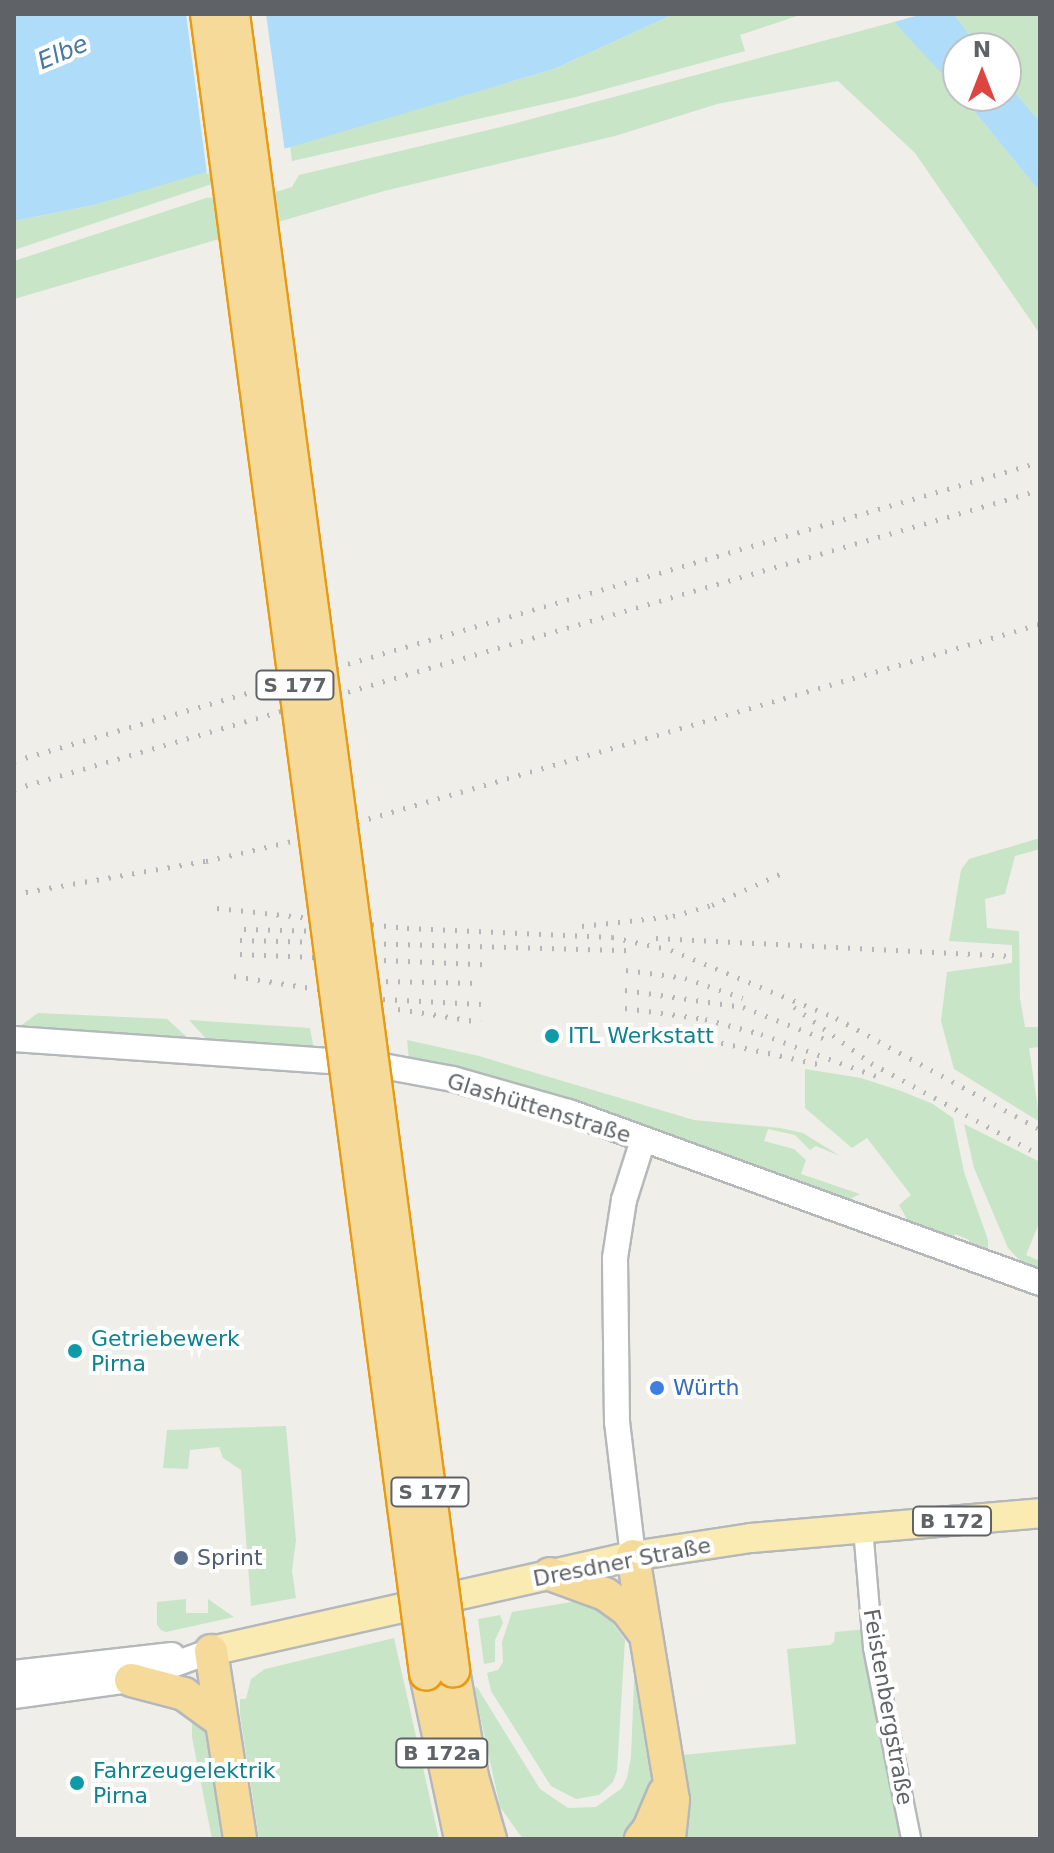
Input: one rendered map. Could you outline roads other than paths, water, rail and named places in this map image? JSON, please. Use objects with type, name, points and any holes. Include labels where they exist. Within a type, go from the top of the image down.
[{"type":"highway","name":"S 177","points":[[207,14],[440,1672]]},
{"type":"highway","name":"S 177","points":[[233,14],[440,1672]]},
{"type":"highway","points":[[633,1556],[643,1631],[668,1766],[673,1815],[669,1839]]},
{"type":"highway","points":[[550,1574],[605,1594],[627,1610],[643,1631]]},
{"type":"highway","points":[[211,1651],[240,1839]]},
{"type":"highway","points":[[135,1672],[184,1694],[221,1721]]},
{"type":"highway","name":"B 172a","points":[[440,1672],[464,1736],[490,1839]]},
{"type":"highway","name":"B 172a","points":[[440,1672],[459,1836]]},
{"type":"highway","points":[[464,1736],[492,1811],[510,1839]]},
{"type":"highway","points":[[641,1839],[663,1798],[668,1766]]},
{"type":"main road","name":"Dresdner Straße","points":[[211,1651],[633,1556],[751,1538],[1040,1513]]},
{"type":"street","name":"Glashüttenstraße","points":[[14,1039],[372,1064],[453,1079],[510,1093],[1040,1283]]},
{"type":"street","points":[[633,1556],[617,1422],[615,1258],[624,1200],[643,1140]]},
{"type":"street","name":"Feistenbergstraße","points":[[863,1528],[873,1648],[911,1839]]},
{"type":"street","name":"Dresdner Straße","points":[[14,1696],[135,1672],[211,1651]]},
{"type":"street","name":"Dresdner Straße","points":[[14,1673],[135,1672]]},
{"type":"water","name":"Elbe","points":[[14,14],[674,14],[554,69],[94,205],[14,221]]},
{"type":"water","points":[[923,14],[954,14],[967,32],[942,32],[942,74],[894,22]]},
{"type":"water","points":[[1022,101],[1040,122],[1040,192],[975,112],[1022,112]]},
{"type":"railway","points":[[14,761],[1040,462]]},
{"type":"railway","points":[[14,789],[1040,490]]},
{"type":"railway","points":[[14,894],[206,861],[288,842],[1040,624]]},
{"type":"railway","points":[[582,926],[673,916],[712,905],[784,872]]},
{"type":"railway","points":[[217,908],[407,928],[612,937],[671,950],[836,1018],[1038,1128]]},
{"type":"railway","points":[[244,929],[324,931]]},
{"type":"railway","points":[[656,938],[1008,956]]},
{"type":"railway","points":[[240,940],[630,950]]},
{"type":"railway","points":[[240,954],[483,964]]},
{"type":"railway","points":[[626,970],[685,978],[743,998]]},
{"type":"railway","points":[[234,976],[383,999],[481,1004]]},
{"type":"railway","points":[[326,980],[482,983]]},
{"type":"railway","points":[[625,990],[743,1007],[825,1039]]},
{"type":"railway","points":[[794,1007],[871,1063],[1040,1155]]},
{"type":"railway","points":[[625,1008],[705,1019],[761,1034],[882,1078]]},
{"type":"railway","points":[[398,1009],[481,1022]]},
{"type":"railway","points":[[624,1030],[686,1035],[818,1064]]},
{"type":"place","name":"ITL Werkstatt","points":[[552,1036]]},
{"type":"place","name":"Getriebewerk Pirna","points":[[75,1351]]},
{"type":"place","name":"Würth","points":[[657,1388]]},
{"type":"place","name":"Sprint","points":[[181,1558]]},
{"type":"place","name":"Fahrzeugelektrik Pirna","points":[[77,1783]]}]
